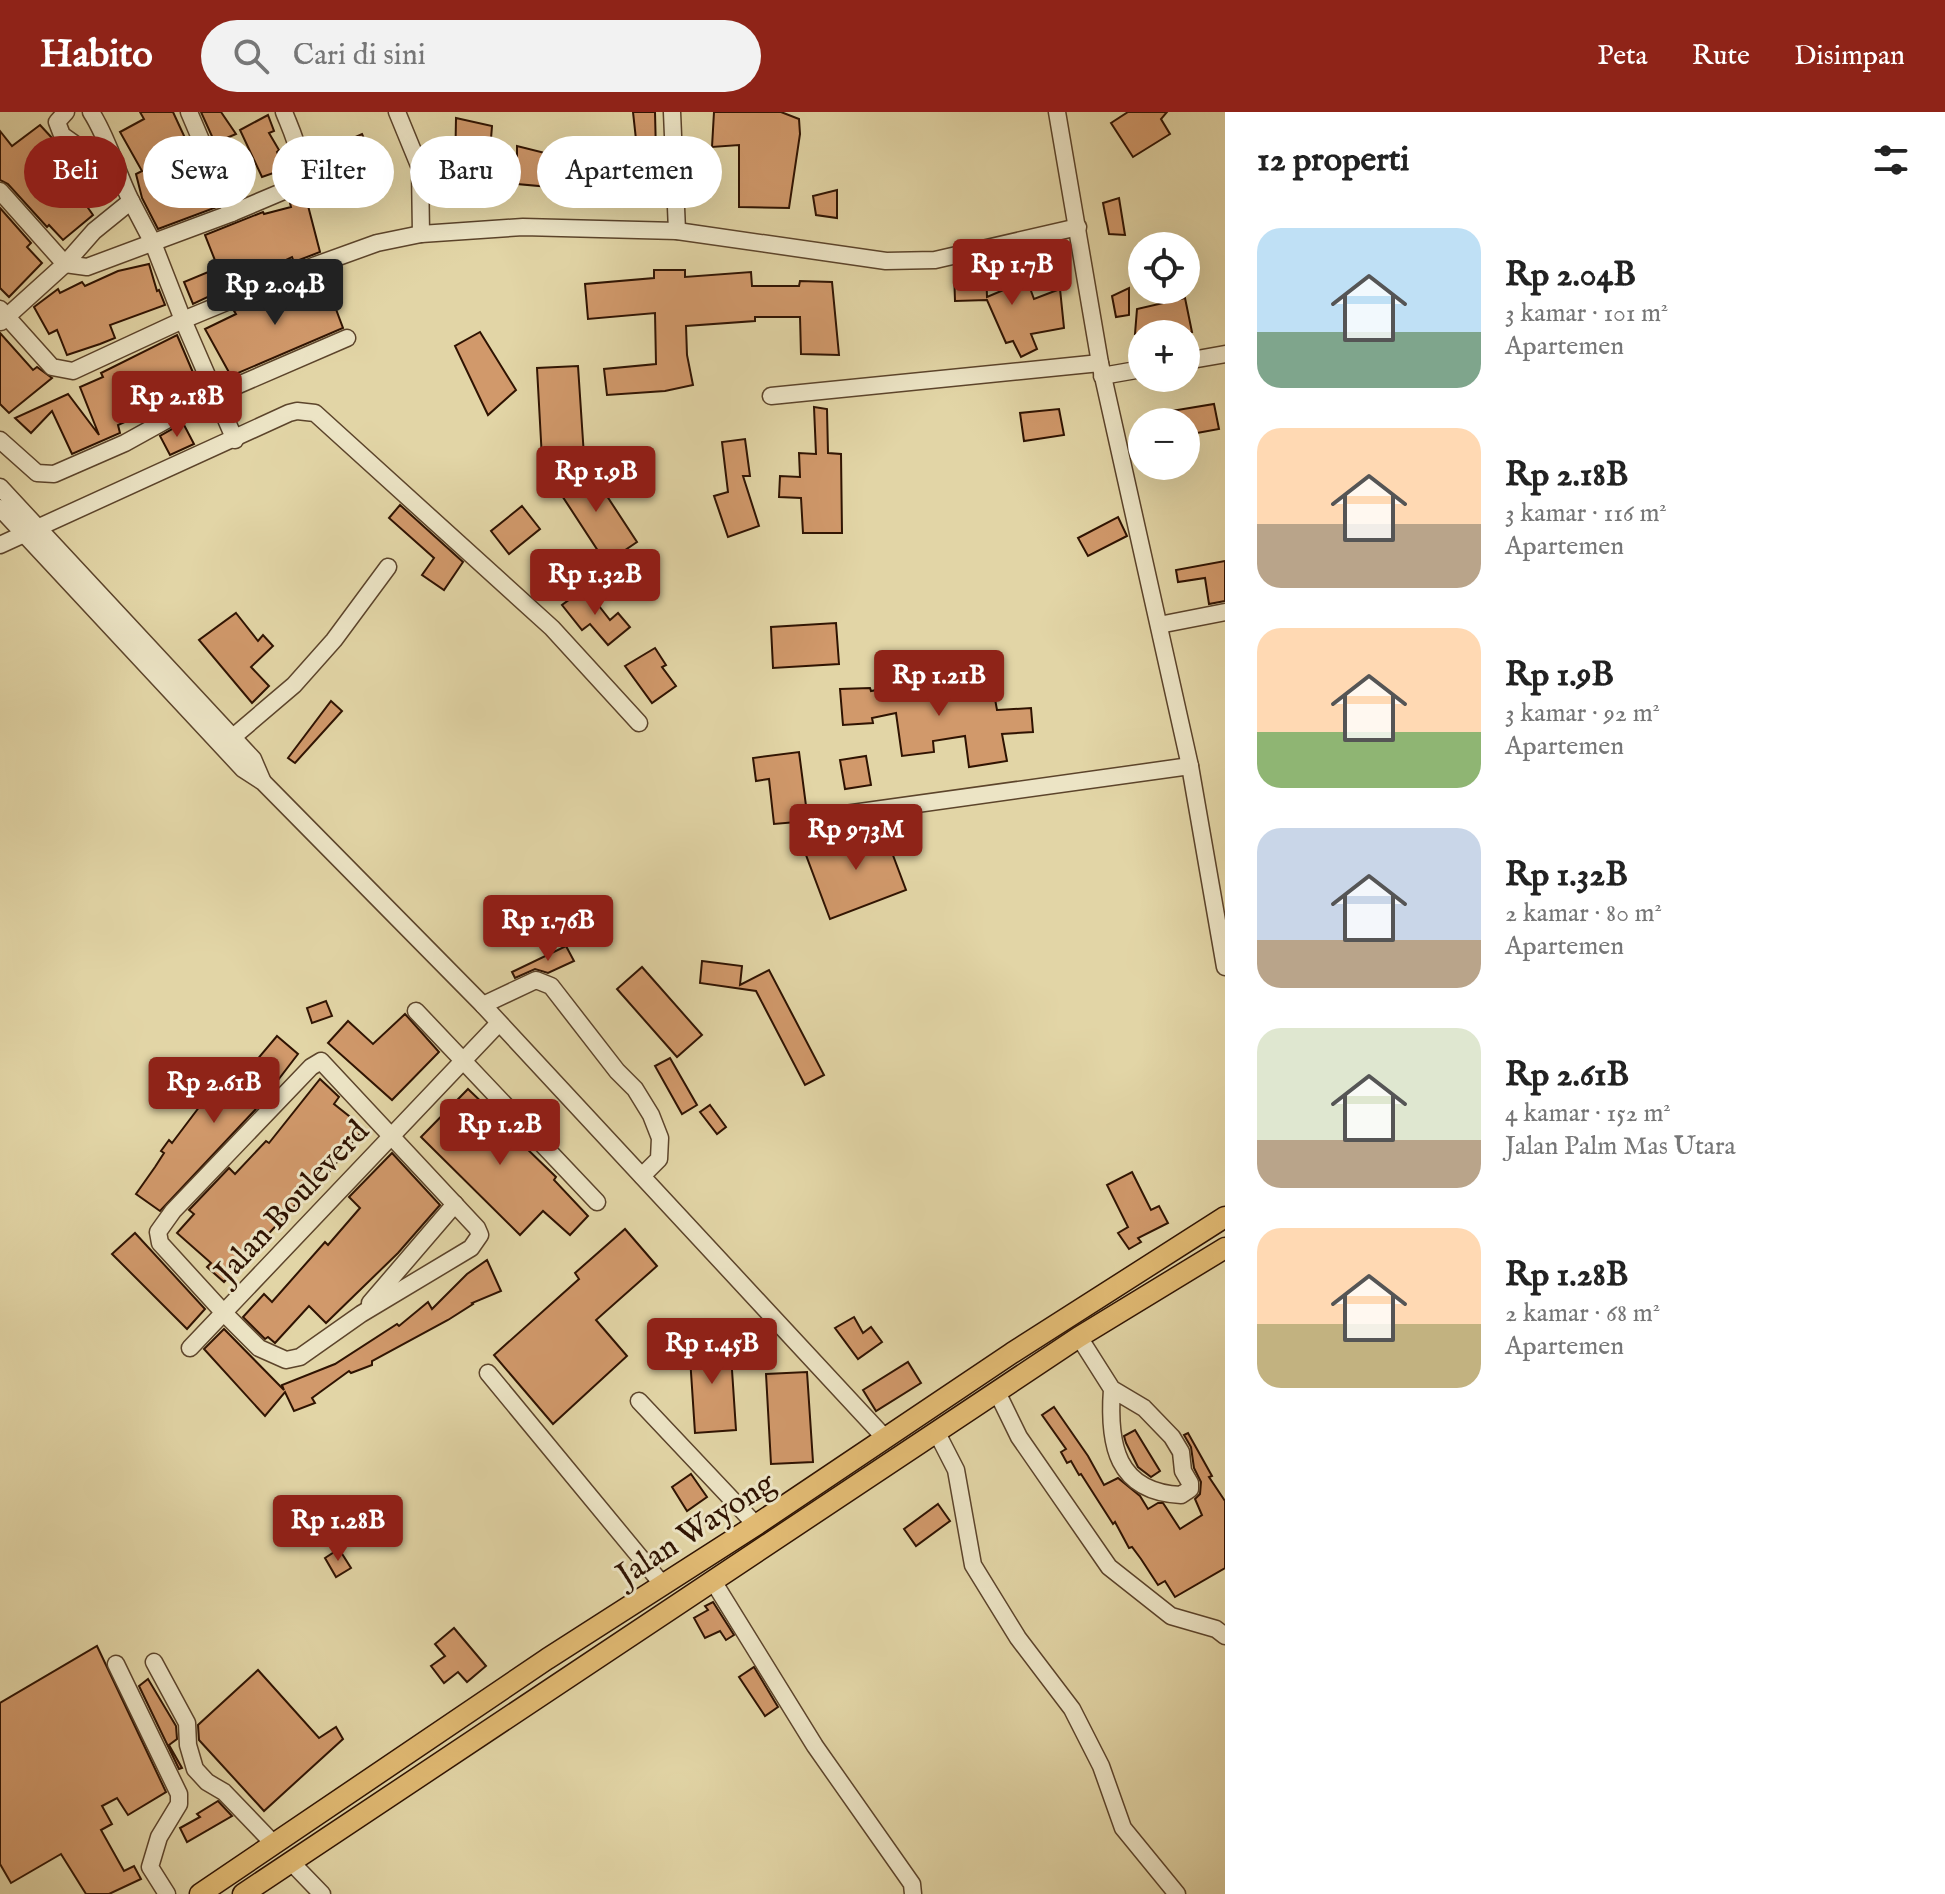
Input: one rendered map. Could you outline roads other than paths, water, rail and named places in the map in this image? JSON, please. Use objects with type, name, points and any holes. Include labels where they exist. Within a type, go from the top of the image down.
[{"type":"main road","name":"Jalan Wayong","points":[[200,1894],[547,1659],[1225,1217]]},
{"type":"main road","name":"Jalan Wayong","points":[[243,1894],[1079,1337],[1225,1248]]},
{"type":"street","points":[[63,136],[57,122],[66,112]]},
{"type":"street","points":[[91,112],[105,136]]},
{"type":"street","points":[[189,112],[232,213]]},
{"type":"street","points":[[0,191],[65,264],[87,267],[291,188],[301,174],[296,146],[284,112]]},
{"type":"street","points":[[397,112],[420,168],[421,234]]},
{"type":"street","points":[[672,112],[677,231]]},
{"type":"street","points":[[1057,112],[1101,370],[1190,766],[1225,967]]},
{"type":"street","points":[[127,193],[153,243],[235,440]]},
{"type":"street","points":[[131,201],[94,231],[65,264],[2,316],[52,367],[73,371],[183,320],[316,265],[377,243],[421,234],[523,227],[677,231],[886,261],[935,260],[1078,227]]},
{"type":"street","points":[[0,440],[37,473],[54,474],[125,443],[216,395],[347,338]]},
{"type":"street","points":[[1200,358],[1225,354]]},
{"type":"street","points":[[771,396],[1128,369]]},
{"type":"street","points":[[0,545],[289,413],[315,413],[552,628],[639,723]]},
{"type":"street","points":[[0,487],[31,531],[243,769],[263,782],[492,1015],[885,1438]]},
{"type":"street","points":[[0,508],[31,531],[233,737],[253,759],[263,782]]},
{"type":"street","points":[[233,737],[294,685],[334,640],[388,567]]},
{"type":"street","points":[[1159,625],[1225,612]]},
{"type":"street","points":[[831,816],[1190,766]]},
{"type":"street","points":[[492,1015],[536,980],[551,986],[617,1071],[635,1089],[651,1115],[660,1138],[659,1159],[642,1176]]},
{"type":"street","points":[[416,1011],[597,1202]]},
{"type":"street","name":"Jalan Bouleverd","points":[[190,1348],[221,1310],[461,1058],[492,1015]]},
{"type":"street","points":[[321,1061],[325,1064],[389,1132],[480,1235],[476,1243],[361,1314],[300,1357],[286,1360],[259,1348],[160,1243],[158,1232],[173,1211],[316,1063],[321,1061]]},
{"type":"street","points":[[361,1314],[455,1204]]},
{"type":"street","points":[[1079,1337],[1112,1389],[1144,1408],[1172,1437],[1181,1452],[1183,1471],[1190,1489],[1181,1495],[1166,1494],[1147,1489],[1132,1480],[1122,1465],[1110,1416],[1112,1389]]},
{"type":"street","points":[[488,1373],[663,1585]]},
{"type":"street","points":[[997,1392],[1019,1437],[1109,1567],[1171,1616],[1216,1629],[1225,1636]]},
{"type":"street","points":[[639,1401],[756,1525]]},
{"type":"street","points":[[937,1433],[956,1470],[973,1565],[1018,1638],[1072,1709],[1101,1766],[1123,1828],[1177,1894]]},
{"type":"street","points":[[713,1581],[815,1746],[912,1884],[913,1894]]},
{"type":"street","points":[[154,1662],[187,1723],[188,1745],[195,1769],[207,1782],[224,1792],[273,1843]]},
{"type":"street","points":[[116,1664],[179,1794],[179,1804],[159,1837],[150,1867],[167,1894]]},
{"type":"street","points":[[292,1863],[322,1894]]}]
